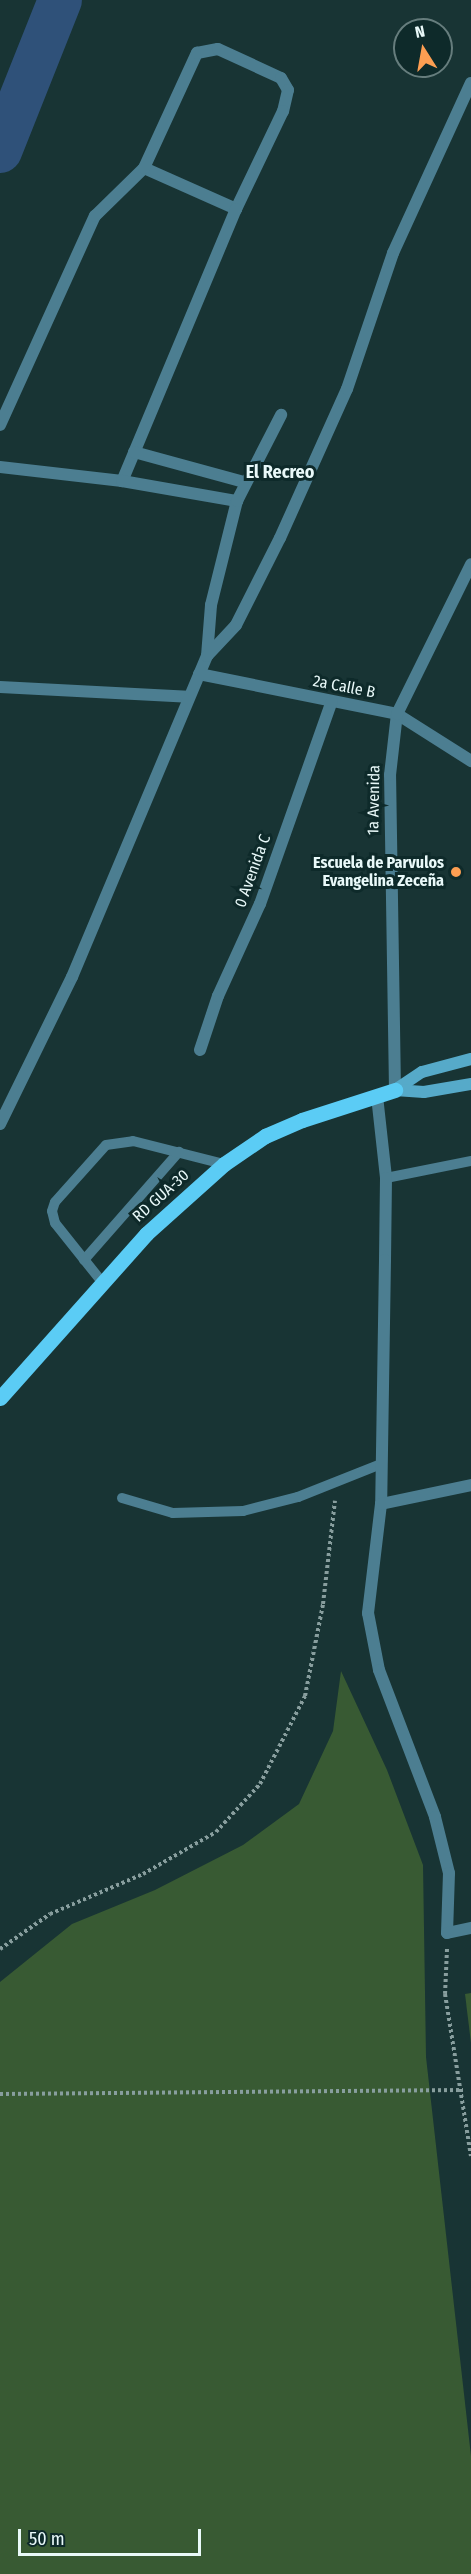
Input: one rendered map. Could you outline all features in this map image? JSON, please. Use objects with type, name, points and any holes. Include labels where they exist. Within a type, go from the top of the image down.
[{"type":"main road","name":"RD GUA-30","points":[[0,1398],[146,1234],[224,1164],[265,1136],[395,1090]]},
{"type":"street","points":[[0,425],[95,216],[144,168],[197,52],[218,49],[281,78],[288,90],[283,111],[236,209],[122,481]]},
{"type":"street","points":[[207,656],[236,626],[280,538],[347,389],[393,253],[471,83]]},
{"type":"street","points":[[144,168],[236,209]]},
{"type":"street","points":[[0,1124],[72,977],[141,818],[188,697],[207,656],[212,605],[237,501],[244,482],[281,415]]},
{"type":"street","points":[[134,452],[244,482]]},
{"type":"street","points":[[0,467],[122,481],[237,501]]},
{"type":"street","name":"1a Avenida","points":[[395,1090],[390,774],[397,714],[471,564]]},
{"type":"street","name":"2a Calle B","points":[[199,674],[397,714],[471,761]]},
{"type":"street","points":[[0,687],[188,697]]},
{"type":"street","name":"0 Avenida C","points":[[200,1050],[218,996],[260,904],[332,701]]},
{"type":"street","points":[[395,1090],[422,1072],[471,1059]]},
{"type":"street","points":[[395,1090],[424,1092],[471,1084]]},
{"type":"street","points":[[377,1096],[386,1178],[381,1504],[368,1613],[379,1670],[435,1817],[449,1873],[447,1933],[471,1928]]},
{"type":"street","points":[[381,1504],[471,1485]]},
{"type":"lane","points":[[102,1282],[55,1223],[55,1202],[106,1145],[133,1141],[224,1164]]},
{"type":"lane","points":[[84,1260],[179,1152]]},
{"type":"lane","points":[[386,1178],[471,1161]]},
{"type":"lane","points":[[122,1498],[173,1513],[243,1511],[298,1497],[381,1464]]},
{"type":"path","points":[[0,1949],[50,1914],[143,1874],[216,1832],[260,1784],[304,1696],[323,1604],[337,1480]]},
{"type":"path","points":[[447,1933],[446,1994],[463,2090],[471,2156]]},
{"type":"path","points":[[0,2094],[463,2090]]},
{"type":"green space","points":[[341,1671],[387,1770],[423,1865],[426,2057],[471,2456],[471,2574],[0,2574],[0,1982],[72,1924],[155,1890],[243,1845],[299,1804],[333,1731]]},
{"type":"green space","points":[[471,1993],[471,2043],[465,1994]]},
{"type":"waterway","points":[[0,151],[60,0]]},
{"type":"place","name":"Escuela de Parvulos Evangelina Zeceña","points":[[456,872]]},
{"type":"district","name":"El Recreo","points":[[280,472]]}]
